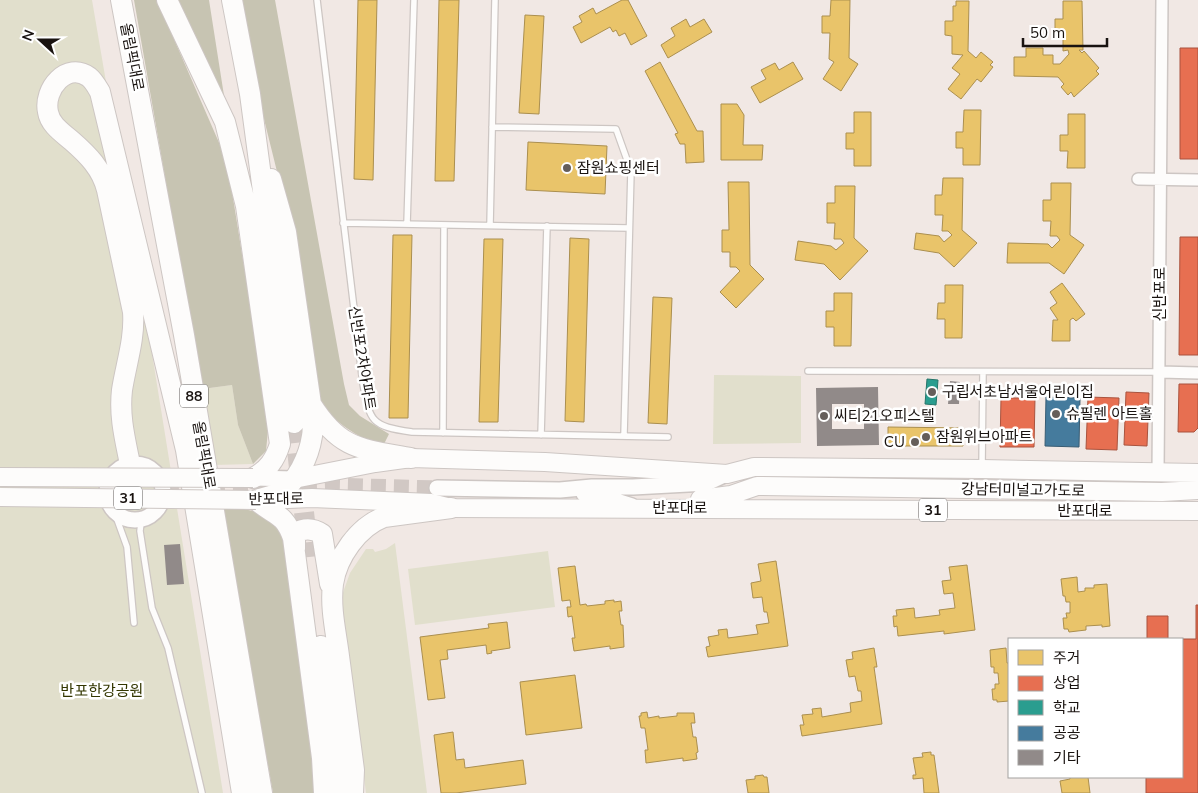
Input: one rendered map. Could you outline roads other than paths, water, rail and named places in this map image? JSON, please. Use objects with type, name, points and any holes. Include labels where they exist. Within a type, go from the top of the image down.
[{"type":"highway","name":"올림픽대로","points":[[121,0],[184,336],[262,793]]},
{"type":"highway","points":[[167,0],[225,122],[246,206],[295,428],[312,437],[308,451],[294,479],[287,487],[278,493],[256,500]]},
{"type":"highway","points":[[232,0],[252,112],[295,428]]},
{"type":"highway","points":[[130,464],[122,429],[122,390],[134,332],[133,312],[107,190],[104,179],[93,162],[54,124],[47,110],[49,94],[53,86],[57,80],[72,72],[80,72],[88,76],[100,92],[186,450],[226,579]]},
{"type":"highway","points":[[252,112],[286,232],[311,404],[323,422],[342,439],[373,453],[410,458]]},
{"type":"highway","points":[[253,478],[264,472],[272,464],[280,444],[295,428],[311,404]]},
{"type":"highway","points":[[186,450],[242,793]]},
{"type":"highway","points":[[256,500],[283,518],[289,526],[302,555],[324,793]]},
{"type":"highway","points":[[332,601],[334,582],[340,562],[367,526],[384,517],[451,508]]},
{"type":"highway","points":[[342,793],[302,555],[295,533],[300,530],[316,530],[322,534],[354,770],[353,793]]},
{"type":"highway","points":[[240,666],[248,793]]},
{"type":"main road","name":"반포대로","points":[[294,479],[410,458],[535,462],[727,474],[754,468],[1158,472],[1197,476]]},
{"type":"main road","name":"31","points":[[727,474],[757,486]]},
{"type":"main road","name":"강남터미널고가도로","points":[[757,486],[1162,492],[1197,476]]},
{"type":"main road","name":"반포대로","points":[[0,477],[253,478]]},
{"type":"main road","name":"31","points":[[667,508],[684,501],[731,495],[757,486]]},
{"type":"main road","name":"반포대로","points":[[0,497],[332,499],[431,503],[451,508],[1198,512]]},
{"type":"street","name":"신반포로","points":[[1160,372],[1162,0]]},
{"type":"street","points":[[1138,179],[1198,180]]},
{"type":"street","points":[[1158,472],[1160,372],[1198,373]]},
{"type":"street","points":[[130,464],[146,466],[159,476],[162,483],[163,500],[154,514],[146,518],[134,520],[123,518],[114,511],[107,496],[108,485],[116,472],[122,466],[130,464]]},
{"type":"street","points":[[437,488],[560,490],[706,483],[727,474]]},
{"type":"street","name":"반포대로","points":[[253,478],[294,479]]},
{"type":"street","points":[[560,490],[616,501],[635,508]]},
{"type":"lane","name":"신반포2차아파트","points":[[317,0],[362,384],[371,418],[376,423],[392,429],[412,432],[624,435],[668,438]]},
{"type":"lane","points":[[407,224],[414,0]]},
{"type":"lane","points":[[490,225],[495,0]]},
{"type":"lane","points":[[492,127],[616,129],[631,171],[624,435]]},
{"type":"lane","points":[[343,222],[629,228]]},
{"type":"lane","points":[[443,433],[444,225]]},
{"type":"lane","points":[[541,434],[547,226]]},
{"type":"lane","points":[[808,371],[1160,372]]},
{"type":"lane","points":[[982,469],[983,372]]},
{"type":"lane","points":[[114,511],[127,547],[134,623]]},
{"type":"lane","points":[[146,518],[141,523],[140,531],[152,608],[168,648],[202,793]]},
{"type":"tunnel","points":[[294,423],[309,557]]},
{"type":"tunnel","points":[[164,491],[327,485],[437,488]]},
{"type":"place","name":"잠원쇼핑센터","points":[[567,168]]},
{"type":"place","name":"구립서초남서울어린이집","points":[[932,392]]},
{"type":"place","name":"슈필렌 아트홀","points":[[1056,414]]},
{"type":"place","name":"씨티21오피스텔","points":[[824,416]]},
{"type":"place","name":"잠원위브아파트","points":[[926,437]]},
{"type":"place","name":"CU","points":[[915,442]]},
{"type":"park label","name":"반포한강공원","points":[[102,691]]}]
